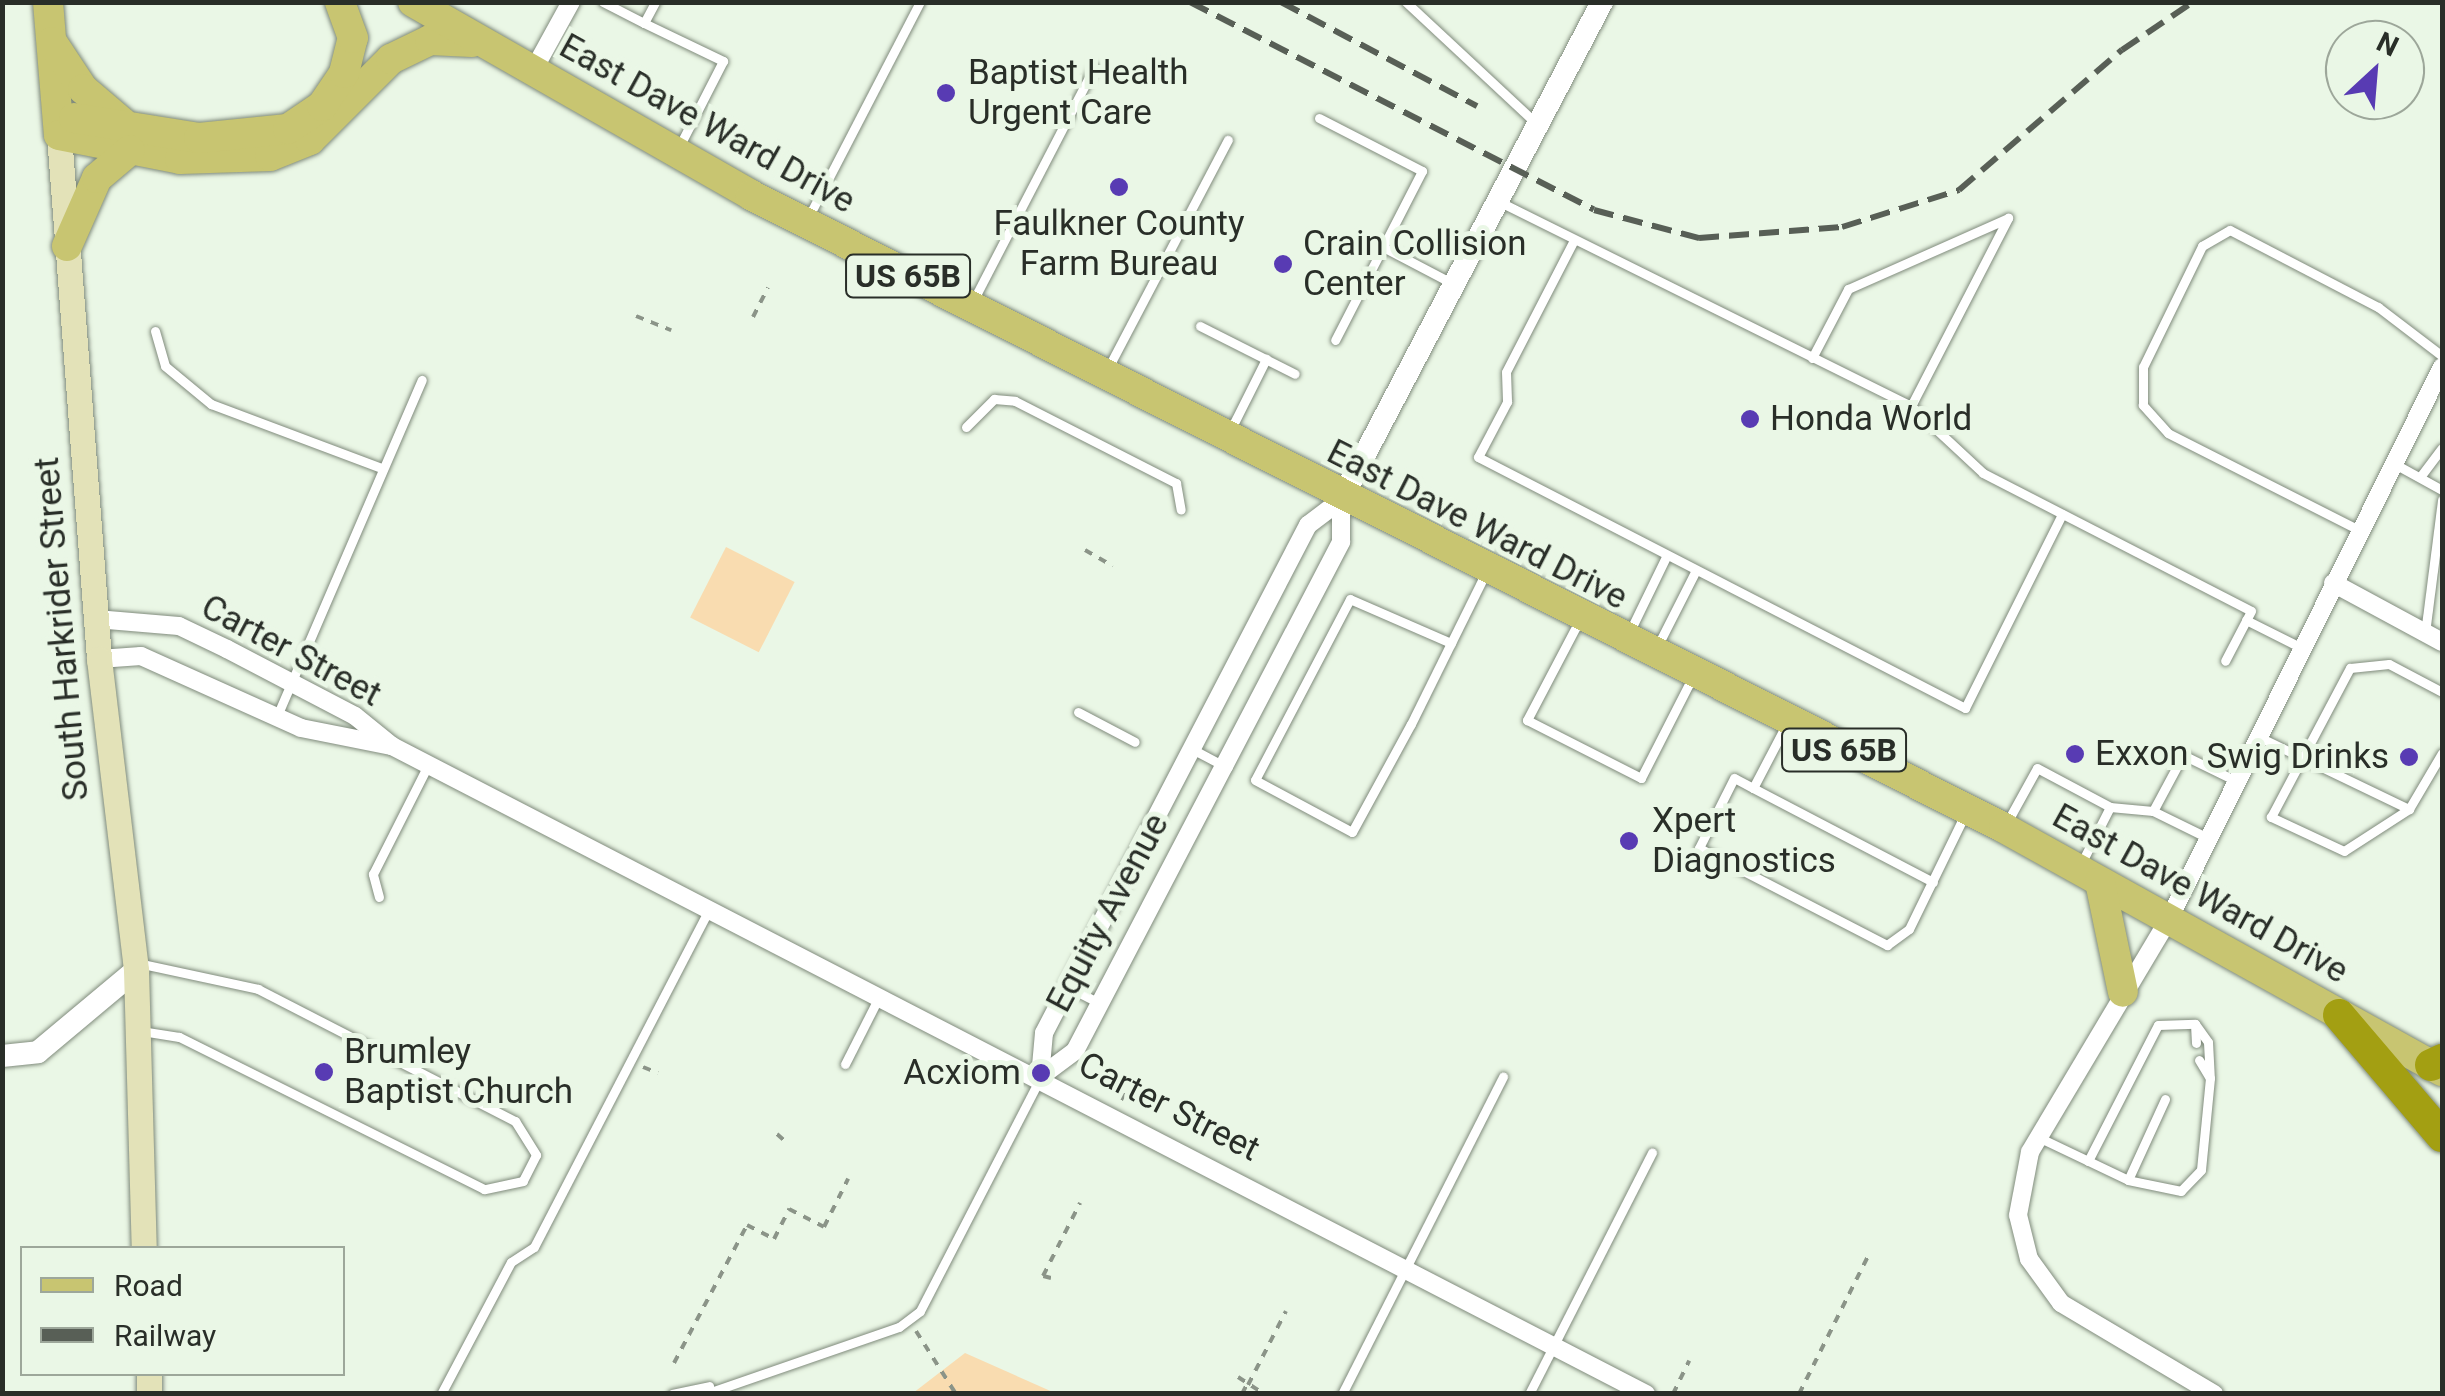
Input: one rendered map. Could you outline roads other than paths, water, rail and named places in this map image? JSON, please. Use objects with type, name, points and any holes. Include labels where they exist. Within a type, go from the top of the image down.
[{"type":"highway","name":"US 65B","points":[[2339,1015],[2442,1136]]},
{"type":"main road","name":"South Harkrider Street","points":[[48,2],[99,659],[135,966],[144,1246]]},
{"type":"main road","points":[[57,125],[130,138],[247,140],[288,128],[322,106],[344,74],[353,38],[340,2]]},
{"type":"main road","name":"East Dave Ward Drive","points":[[413,2],[806,223],[1340,500],[2004,828],[2339,1015],[2439,1065]]},
{"type":"main road","points":[[463,2],[480,42]]},
{"type":"main road","points":[[49,37],[83,89],[130,138]]},
{"type":"main road","name":"US 65B","points":[[130,138],[270,156],[310,140],[391,59],[430,40],[480,42]]},
{"type":"main road","points":[[67,246],[97,178],[130,138]]},
{"type":"main road","points":[[2089,876],[2123,992]]},
{"type":"street","points":[[533,71],[570,2]]},
{"type":"street","name":"Equity Avenue","points":[[1040,1077],[1044,1033],[1308,526],[1340,500],[1602,2]]},
{"type":"street","points":[[2214,1394],[2061,1303],[2029,1259],[2018,1215],[2038,1137],[2169,919],[2254,734],[2442,366]]},
{"type":"street","name":"Equity Avenue","points":[[1040,1077],[1076,1051],[1341,542],[1340,500]]},
{"type":"street","points":[[2333,583],[2434,638]]},
{"type":"street","name":"Carter Street","points":[[96,620],[179,626],[293,684],[392,746],[712,905],[1646,1394]]},
{"type":"street","name":"Carter Street","points":[[99,659],[141,656],[343,742],[392,746]]},
{"type":"street","points":[[2,1056],[38,1052],[135,966]]},
{"type":"lane","points":[[603,2],[723,61],[676,153]]},
{"type":"lane","points":[[644,23],[655,2]]},
{"type":"lane","points":[[806,223],[920,2]]},
{"type":"lane","points":[[1406,2],[1539,126]]},
{"type":"lane","points":[[969,308],[1094,68]]},
{"type":"lane","points":[[1319,118],[1422,171],[1335,340]]},
{"type":"lane","points":[[1104,377],[1228,140]]},
{"type":"lane","points":[[1500,202],[1910,406],[1983,473],[2251,611],[2225,662]]},
{"type":"lane","points":[[1812,358],[1848,288],[2008,218],[1910,406]]},
{"type":"lane","points":[[2359,530],[2152,420],[2137,390],[2151,350],[2202,246],[2230,230],[2378,307],[2442,356]]},
{"type":"lane","points":[[1574,240],[1506,372],[1507,402],[1478,457],[1695,572],[1966,708],[2062,514]]},
{"type":"lane","points":[[1383,247],[1456,285]]},
{"type":"lane","points":[[1200,326],[1295,374]]},
{"type":"lane","points":[[155,331],[164,366],[211,404],[381,468]]},
{"type":"lane","points":[[1226,440],[1266,359]]},
{"type":"lane","points":[[278,716],[381,468],[422,380]]},
{"type":"lane","points":[[966,427],[994,399],[1016,401],[1176,484],[1181,510]]},
{"type":"lane","points":[[2420,477],[2442,448]]},
{"type":"lane","points":[[2394,463],[2442,490]]},
{"type":"lane","points":[[2434,638],[2442,500]]},
{"type":"lane","points":[[1625,641],[1666,557]]},
{"type":"lane","points":[[1451,643],[1350,599],[1255,780],[1352,832],[1451,643],[1486,572]]},
{"type":"lane","points":[[1653,654],[1695,572]]},
{"type":"lane","points":[[1580,618],[1527,720],[1640,778],[1694,674]]},
{"type":"lane","points":[[2246,620],[2300,647]]},
{"type":"lane","points":[[2442,692],[2389,664],[2350,668],[2271,817],[2344,851],[2409,809],[2442,753]]},
{"type":"lane","points":[[1078,712],[1135,742]]},
{"type":"lane","points":[[1753,788],[1788,723]]},
{"type":"lane","points":[[2254,734],[2409,809]]},
{"type":"lane","points":[[1192,749],[1224,766]]},
{"type":"lane","points":[[2153,811],[2183,755],[2234,780]]},
{"type":"lane","points":[[379,898],[373,874],[430,762]]},
{"type":"lane","points":[[2004,828],[2037,768],[2110,807],[2153,811],[2208,838]]},
{"type":"lane","points":[[1933,882],[1734,778],[1699,848],[1887,945],[1909,929],[1933,882],[1967,810]]},
{"type":"lane","points":[[2089,876],[2110,807]]},
{"type":"lane","points":[[441,1394],[511,1262],[534,1247],[712,905]]},
{"type":"lane","points":[[135,966],[258,990],[515,1122],[536,1156],[524,1181],[473,1186],[179,1037],[137,1030]]},
{"type":"lane","points":[[1068,987],[1100,1003]]},
{"type":"lane","points":[[845,1064],[881,994]]},
{"type":"lane","points":[[2038,1137],[2128,1180],[2167,1193],[2194,1182],[2207,1147],[2210,1078],[2208,1042],[2195,1024]]},
{"type":"lane","points":[[2088,1161],[2158,1025],[2195,1024]]},
{"type":"lane","points":[[2195,1024],[2196,1044]]},
{"type":"lane","points":[[2198,1060],[2210,1078]]},
{"type":"lane","points":[[672,1394],[708,1390],[899,1328],[920,1311],[1040,1077]]},
{"type":"lane","points":[[1342,1394],[1503,1077]]},
{"type":"lane","points":[[2128,1180],[2166,1099]]},
{"type":"lane","points":[[1528,1394],[1652,1154]]},
{"type":"railway","points":[[1190,2],[1594,210],[1699,238],[1842,227],[1959,190],[2122,50],[2193,2]]},
{"type":"railway","points":[[1281,2],[1477,106]]},
{"type":"place","name":"Baptist Health Urgent Care","points":[[946,93]]},
{"type":"place","name":"Faulkner County Farm Bureau","points":[[1119,187]]},
{"type":"place","name":"Crain Collision Center","points":[[1283,264]]},
{"type":"place","name":"Honda World","points":[[1750,419]]},
{"type":"place","name":"Exxon","points":[[2075,754]]},
{"type":"place","name":"Swig Drinks","points":[[2409,757]]},
{"type":"place","name":"Xpert Diagnostics","points":[[1629,841]]},
{"type":"place","name":"Brumley Baptist Church","points":[[324,1072]]},
{"type":"place","name":"Acxiom","points":[[1041,1073]]}]
